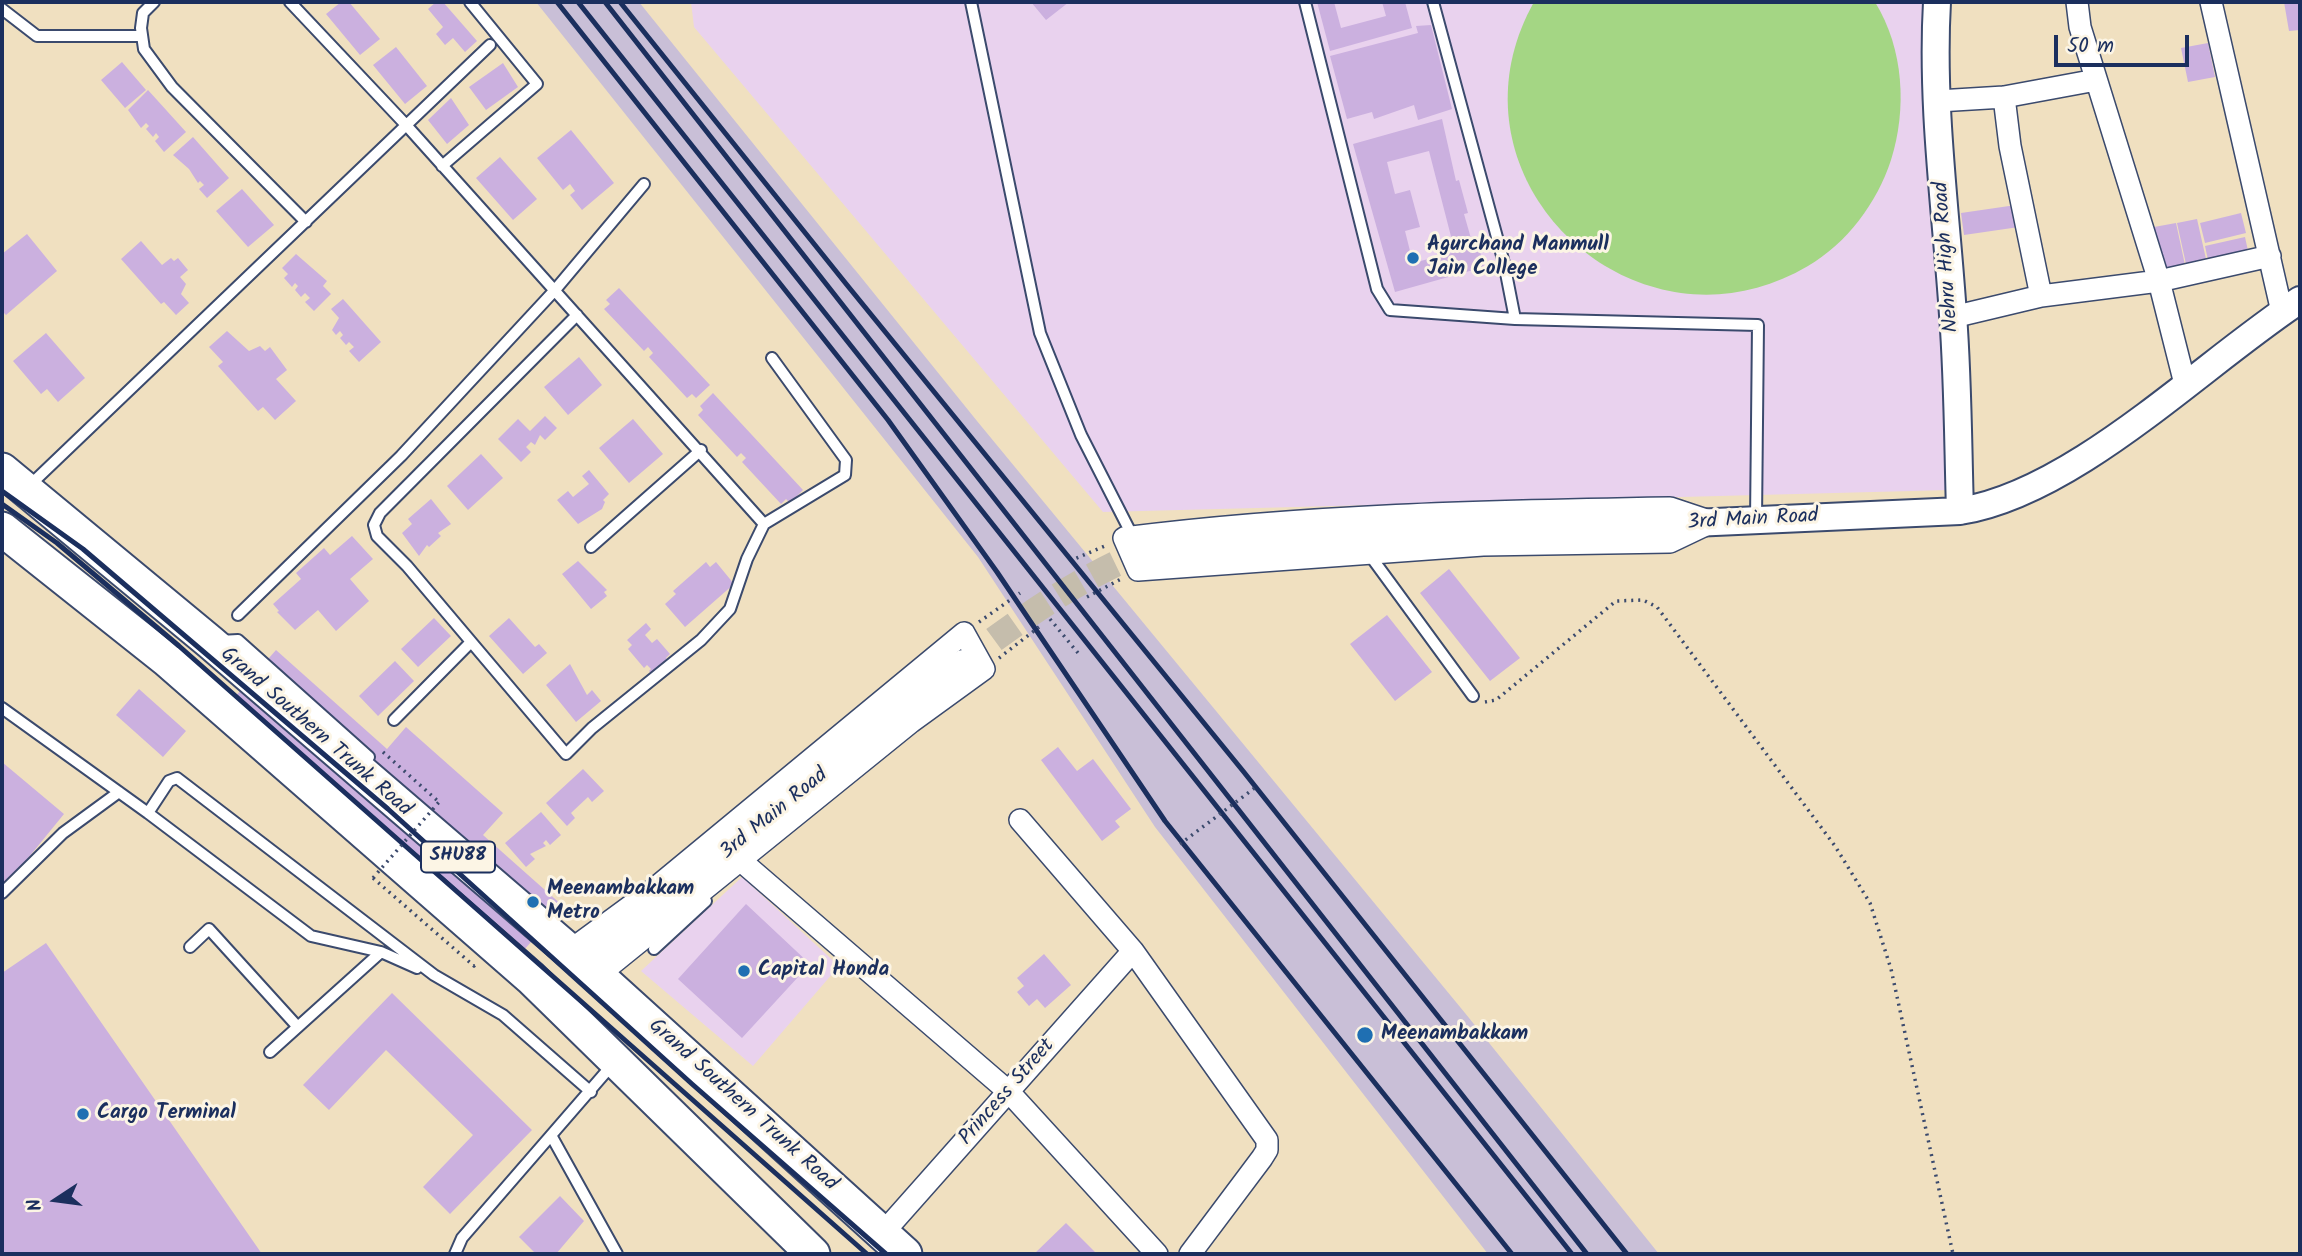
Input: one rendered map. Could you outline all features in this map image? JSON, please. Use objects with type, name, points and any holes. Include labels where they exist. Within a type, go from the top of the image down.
[{"type":"main road","name":"Grand Southern Trunk Road","points":[[14,479],[210,642],[577,959],[894,1244]]},
{"type":"main road","name":"Grand Southern Trunk Road","points":[[2,529],[167,660],[519,978],[616,1060],[805,1253]]},
{"type":"street","name":"Nehru High Road","points":[[1937,2],[1938,101],[1954,317],[1960,511]]},
{"type":"street","points":[[2077,2],[2080,27],[2159,281],[2185,384]]},
{"type":"street","points":[[2211,2],[2270,256],[2291,306]]},
{"type":"street","points":[[1938,101],[2004,97],[2096,80]]},
{"type":"street","points":[[2004,97],[2010,146],[2041,296]]},
{"type":"street","points":[[1954,317],[2041,296],[2159,281],[2270,256]]},
{"type":"street","name":"3rd Main Road","points":[[1134,549],[1982,508],[2018,494],[2066,468],[2124,430],[2291,306]]},
{"type":"street","points":[[1134,549],[1369,554],[1483,545],[1670,542],[1712,522]]},
{"type":"street","points":[[968,630],[979,666],[744,863],[577,959],[654,889],[968,630]]},
{"type":"street","name":"3rd Main Road","points":[[577,959],[979,666]]},
{"type":"street","points":[[1020,820],[1133,951],[1267,1140],[1267,1150],[1262,1158],[1190,1254]]},
{"type":"street","points":[[744,863],[1009,1093],[1157,1254]]},
{"type":"street","name":"Princess Street","points":[[894,1244],[1009,1093],[1133,951]]},
{"type":"lane","points":[[154,2],[143,13],[142,36],[145,50],[172,87],[306,222]]},
{"type":"lane","points":[[290,2],[407,126],[701,450],[764,524]]},
{"type":"lane","points":[[442,166],[537,84],[470,2]]},
{"type":"lane","points":[[971,2],[1040,333],[1081,435],[1134,549]]},
{"type":"lane","points":[[1305,2],[1373,273],[1383,300],[1390,310],[1413,314],[1514,319],[1758,325],[1756,520]]},
{"type":"lane","points":[[1433,2],[1504,264],[1514,319]]},
{"type":"lane","points":[[2,9],[37,36],[142,36]]},
{"type":"lane","points":[[14,479],[306,222],[490,45]]},
{"type":"lane","points":[[238,615],[401,456],[555,290],[644,184]]},
{"type":"lane","points":[[577,315],[380,513],[374,525],[377,536],[566,754],[592,728],[701,640],[730,609],[747,559],[764,524],[845,475],[846,460],[772,358]]},
{"type":"lane","points":[[591,547],[701,450]]},
{"type":"lane","points":[[1369,554],[1473,696]]},
{"type":"lane","points":[[210,642],[238,640],[375,762]]},
{"type":"lane","points":[[394,720],[471,642]]},
{"type":"lane","points":[[167,660],[215,718],[383,865]]},
{"type":"lane","points":[[2,708],[148,813],[311,936],[381,952],[434,975],[503,1015],[591,1093]]},
{"type":"lane","points":[[148,813],[169,781],[177,778],[434,975]]},
{"type":"lane","points":[[2,893],[63,833],[119,792]]},
{"type":"lane","points":[[487,863],[541,914],[577,959]]},
{"type":"lane","points":[[654,949],[744,863]]},
{"type":"lane","points":[[190,947],[209,929],[298,1026]]},
{"type":"lane","points":[[270,1052],[381,952]]},
{"type":"lane","points":[[455,1254],[463,1238],[591,1093],[616,1060]]},
{"type":"lane","points":[[552,1137],[617,1254]]},
{"type":"path","points":[[1070,561],[1134,549]]},
{"type":"path","points":[[1087,597],[1134,549]]},
{"type":"path","points":[[968,630],[1020,593]]},
{"type":"path","points":[[1473,696],[1488,703],[1496,700],[1615,601],[1643,600],[1657,607],[1835,846],[1870,903],[1891,969],[1953,1254]]},
{"type":"path","points":[[1050,619],[1078,653]]},
{"type":"path","points":[[979,666],[1039,627]]},
{"type":"path","points":[[1180,844],[1256,787]]},
{"type":"path","points":[[439,802],[373,878],[474,966]]},
{"type":"shaded area","points":[[536,2],[639,2],[977,421],[1465,1013],[1659,1254],[1488,1254],[1155,827],[978,557]]},
{"type":"shaded area","name":"Agurchand Manmull Jain College","points":[[691,2],[1923,2],[1950,490],[1103,512],[694,27]]},
{"type":"shaded area","points":[[742,877],[839,966],[753,1066],[641,971]]},
{"type":"green space","points":[[1534,2],[1875,2],[1892,39],[1901,100],[1891,160],[1878,191],[1848,234],[1822,257],[1808,266],[1742,291],[1678,293],[1619,274],[1569,238],[1532,190],[1511,132],[1510,68]]},
{"type":"building","points":[[341,2],[349,2],[380,39],[360,55],[326,14]]},
{"type":"building","points":[[436,2],[443,2],[477,41],[465,52],[453,38],[445,45],[436,34],[443,27],[428,9]]},
{"type":"building","points":[[1031,2],[1069,2],[1046,20]]},
{"type":"building","points":[[1317,2],[1334,2],[1341,28],[1386,16],[1382,2],[1405,2],[1412,28],[1330,51]]},
{"type":"building","points":[[2284,2],[2300,2],[2300,30],[2289,31]]},
{"type":"building","points":[[1431,25],[1452,109],[1418,120],[1414,105],[1374,119],[1372,112],[1347,119],[1330,56],[1418,33],[1416,26]]},
{"type":"building","points":[[2208,43],[2215,77],[2188,82],[2181,48]]},
{"type":"building","points":[[396,47],[427,86],[405,104],[373,65]]},
{"type":"building","points":[[122,62],[146,90],[125,108],[101,80]]},
{"type":"building","points":[[503,63],[518,87],[486,110],[469,87]]},
{"type":"building","points":[[148,90],[186,132],[164,152],[155,141],[159,137],[156,133],[153,137],[146,129],[149,126],[146,123],[141,128],[128,110]]},
{"type":"building","points":[[451,98],[469,125],[447,144],[428,120]]},
{"type":"building","points":[[1442,119],[1456,181],[1459,180],[1468,213],[1464,214],[1472,242],[1477,240],[1484,267],[1395,292],[1353,144]],"holes":[[[1429,151],[1455,252],[1413,263],[1405,231],[1420,227],[1410,190],[1395,194],[1387,162]]]},
{"type":"building","points":[[571,130],[614,183],[582,210],[570,195],[575,191],[570,184],[563,190],[537,158]]},
{"type":"building","points":[[193,137],[229,178],[207,198],[199,189],[204,185],[200,181],[198,183],[189,169],[173,155]]},
{"type":"building","points":[[500,157],[537,199],[513,220],[476,178]]},
{"type":"building","points":[[242,189],[274,225],[248,247],[216,211]]},
{"type":"building","points":[[2016,205],[2019,227],[1964,235],[1961,213]]},
{"type":"building","points":[[2241,213],[2246,233],[2205,243],[2200,223]]},
{"type":"building","points":[[2197,219],[2206,259],[2186,264],[2177,223]]},
{"type":"building","points":[[2176,223],[2185,265],[2163,270],[2154,227]]},
{"type":"building","points":[[27,234],[57,271],[6,315],[2,311],[2,254]]},
{"type":"building","points":[[2245,237],[2250,260],[2210,269],[2205,246]]},
{"type":"building","points":[[141,241],[162,265],[171,258],[174,261],[178,258],[188,270],[180,277],[186,284],[181,294],[189,303],[176,315],[164,302],[161,304],[121,259]]},
{"type":"building","points":[[296,254],[327,281],[323,286],[331,294],[314,311],[305,302],[310,298],[305,293],[301,297],[295,290],[298,286],[295,283],[292,287],[284,278],[288,274],[282,268]]},
{"type":"building","points":[[619,288],[710,385],[696,398],[692,394],[687,398],[649,357],[653,353],[648,347],[644,351],[604,309],[610,304],[606,300]]},
{"type":"building","points":[[343,299],[381,342],[359,362],[349,351],[354,347],[349,342],[346,345],[340,338],[343,335],[340,331],[336,335],[332,330],[339,318],[331,309]]},
{"type":"building","points":[[227,331],[249,351],[260,346],[265,351],[270,347],[287,370],[276,379],[296,401],[275,420],[263,407],[258,411],[218,366],[223,362],[209,347]]},
{"type":"building","points":[[46,333],[85,378],[58,402],[47,389],[41,394],[13,361]]},
{"type":"building","points":[[579,357],[602,385],[568,415],[544,387]]},
{"type":"building","points":[[713,393],[803,490],[790,503],[786,499],[781,504],[742,462],[746,458],[741,453],[737,457],[698,415],[703,410],[700,406]]},
{"type":"building","points":[[545,416],[557,428],[545,440],[540,435],[535,445],[531,442],[526,447],[531,452],[521,462],[498,439],[518,419],[530,431]]},
{"type":"building","points":[[633,419],[663,454],[629,483],[599,448]]},
{"type":"building","points":[[481,454],[503,478],[468,510],[447,486]]},
{"type":"building","points":[[589,470],[609,494],[603,500],[605,502],[602,509],[578,524],[557,500],[568,491],[573,497],[589,484],[582,476]]},
{"type":"building","points":[[431,499],[451,524],[438,533],[441,536],[429,547],[427,545],[419,556],[402,533],[412,524],[408,519]]},
{"type":"building","points":[[352,536],[373,559],[350,579],[369,601],[336,631],[318,610],[295,630],[277,612],[279,611],[273,604],[301,579],[296,573],[324,548],[330,555]]},
{"type":"building","points":[[578,561],[607,590],[604,592],[607,596],[591,609],[562,574]]},
{"type":"building","points":[[706,562],[710,567],[716,562],[734,584],[685,627],[665,604],[676,594],[673,591]]},
{"type":"building","points":[[1449,569],[1520,658],[1490,681],[1420,593]]},
{"type":"building","points":[[1387,615],[1432,672],[1395,701],[1350,644]]},
{"type":"building","points":[[434,618],[451,636],[418,667],[401,649]]},
{"type":"building","points":[[509,618],[535,647],[539,644],[547,653],[523,674],[489,636]]},
{"type":"building","points":[[646,623],[651,629],[645,635],[652,643],[657,639],[670,654],[666,658],[670,663],[654,677],[649,671],[651,669],[647,665],[644,668],[628,649],[632,645],[627,640]]},
{"type":"building","points":[[276,650],[387,749],[406,727],[503,813],[483,835],[563,906],[516,959],[234,698]]},
{"type":"building","points":[[395,661],[414,681],[378,716],[359,696]]},
{"type":"building","points":[[570,664],[587,695],[592,690],[601,701],[576,722],[546,685]]},
{"type":"building","points":[[139,689],[186,731],[163,757],[116,715]]},
{"type":"building","points":[[1058,747],[1077,771],[1093,759],[1131,809],[1115,821],[1120,827],[1102,841],[1041,760]]},
{"type":"building","points":[[2,762],[64,814],[2,890]]},
{"type":"building","points":[[583,769],[604,791],[592,802],[588,797],[571,813],[575,818],[567,826],[546,803]]},
{"type":"building","points":[[541,812],[561,835],[550,845],[546,840],[543,843],[546,846],[530,854],[535,859],[526,867],[505,843]]},
{"type":"building","name":"Capital Honda","points":[[746,904],[810,964],[742,1038],[678,979]]},
{"type":"building","name":"Cargo Terminal","points":[[46,943],[262,1254],[2,1254],[2,973]]},
{"type":"building","points":[[1044,954],[1071,985],[1045,1008],[1037,999],[1029,1006],[1017,992],[1024,986],[1017,978]]},
{"type":"building","points":[[392,993],[532,1130],[450,1214],[423,1187],[473,1135],[386,1050],[329,1110],[303,1085]]},
{"type":"building","points":[[560,1196],[584,1221],[556,1254],[536,1254],[519,1237]]},
{"type":"building","points":[[1066,1223],[1097,1254],[1034,1254]]},
{"type":"tunnel","points":[[963,663],[1049,602],[1095,574],[1142,552]]},
{"type":"railway","points":[[557,2],[888,420],[997,572],[1165,821],[1512,1254]]},
{"type":"railway","points":[[578,2],[1572,1254]]},
{"type":"railway","points":[[605,2],[1587,1254]]},
{"type":"railway","points":[[620,2],[1243,771],[1627,1254]]},
{"type":"railway","points":[[2,491],[83,549],[388,809],[692,1084],[886,1254]]},
{"type":"railway","points":[[2,504],[57,543],[179,646],[867,1254]]},
{"type":"place","name":"Agurchand Manmull Jain College","points":[[1413,258]]},
{"type":"place","name":"Meenambakkam Metro","points":[[533,902]]},
{"type":"place","name":"Capital Honda","points":[[744,971]]},
{"type":"place","name":"Meenambakkam","points":[[1365,1035]]},
{"type":"place","name":"Cargo Terminal","points":[[83,1114]]}]
